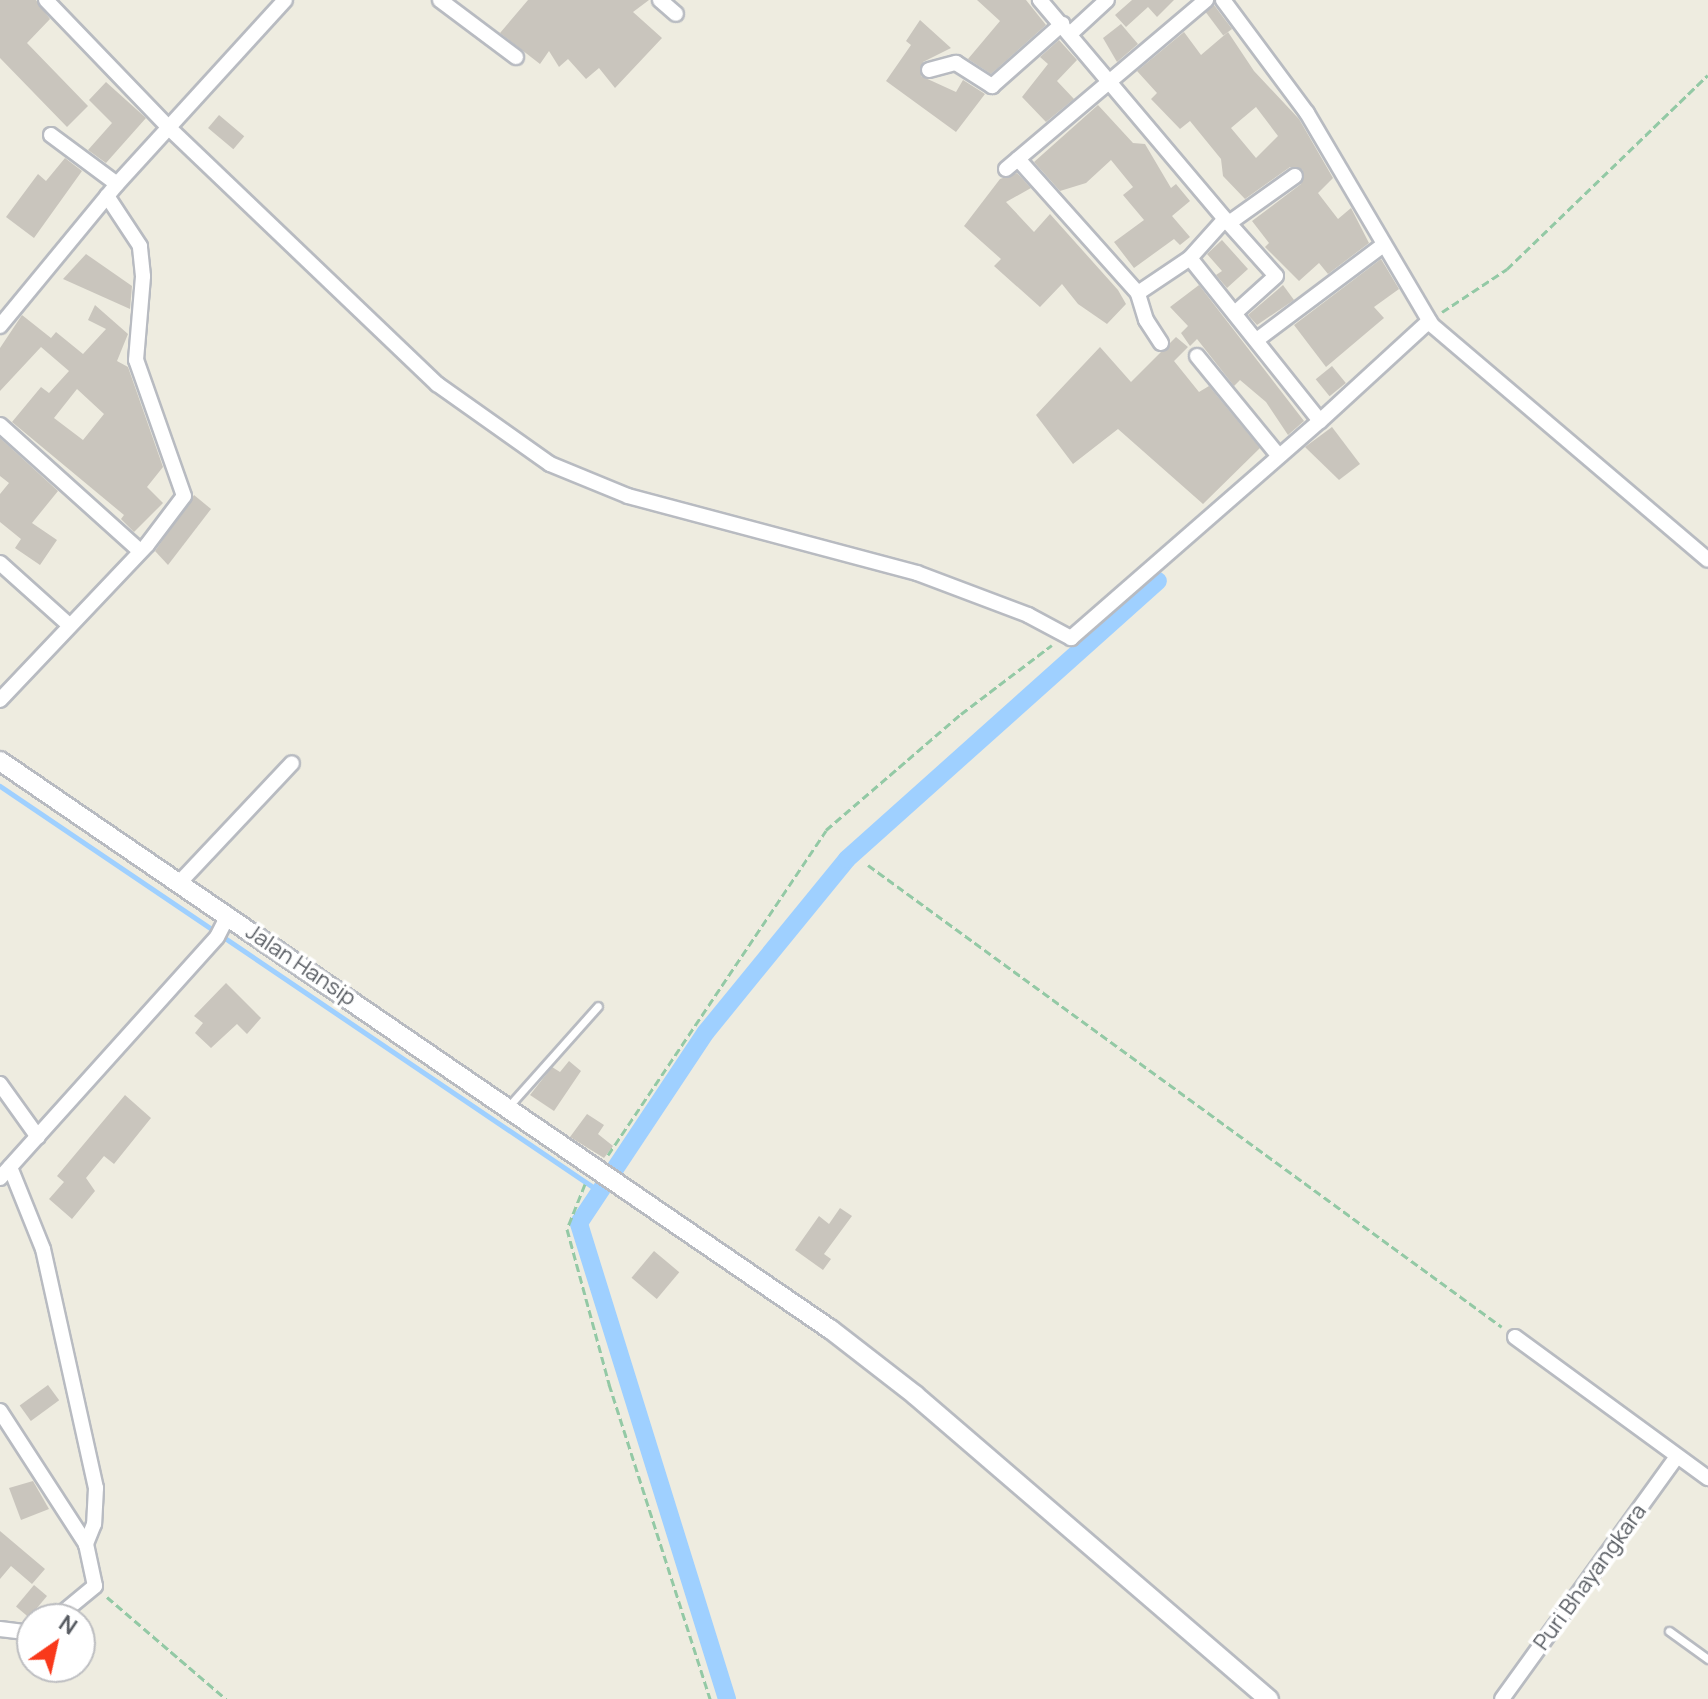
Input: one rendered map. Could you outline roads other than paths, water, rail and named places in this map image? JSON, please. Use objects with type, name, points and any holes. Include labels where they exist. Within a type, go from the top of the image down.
[{"type":"street","points":[[46,0],[169,128],[437,384],[550,464],[628,496],[917,573],[1077,633],[1430,323]]},
{"type":"street","points":[[0,326],[117,184],[285,0]]},
{"type":"street","points":[[440,0],[516,57]]},
{"type":"street","points":[[660,0],[676,14]]},
{"type":"street","points":[[1040,0],[1276,278],[1236,312]]},
{"type":"street","points":[[929,70],[956,63],[992,86],[1107,0]]},
{"type":"street","points":[[1161,343],[1146,320],[1138,293],[1012,164],[1206,0]]},
{"type":"street","points":[[1223,0],[1307,113],[1430,323],[1708,560]]},
{"type":"street","points":[[51,135],[117,184]]},
{"type":"street","points":[[1138,293],[1190,258],[1227,221],[1295,176]]},
{"type":"street","points":[[0,700],[140,551],[180,503],[184,490],[136,360],[143,276],[140,246],[107,196]]},
{"type":"street","points":[[1258,339],[1383,245]]},
{"type":"street","points":[[1190,258],[1236,312],[1238,325],[1258,339],[1320,421]]},
{"type":"street","points":[[1197,356],[1278,455]]},
{"type":"street","points":[[0,425],[140,551]]},
{"type":"street","points":[[0,563],[69,625]]},
{"type":"street","name":"Jalan Hansip","points":[[0,761],[180,882],[225,918],[508,1107],[593,1172],[626,1190],[818,1321],[915,1395],[1269,1699]]},
{"type":"street","points":[[180,882],[292,763]]},
{"type":"street","points":[[86,1544],[92,1533],[96,1488],[43,1249],[5,1172],[217,937],[225,918]]},
{"type":"street","points":[[0,1084],[38,1137]]},
{"type":"street","points":[[1515,1337],[1708,1478]]},
{"type":"street","points":[[0,1411],[86,1544],[95,1586],[74,1603]]},
{"type":"street","name":"Puri Bhayangkara","points":[[1502,1699],[1677,1456]]},
{"type":"lane","points":[[508,1107],[598,1006]]},
{"type":"lane","points":[[1669,1631],[1708,1659]]},
{"type":"waterway","points":[[727,1699],[579,1223],[706,1032],[847,859],[1158,581]]},
{"type":"waterway","points":[[0,786],[600,1192]]}]
